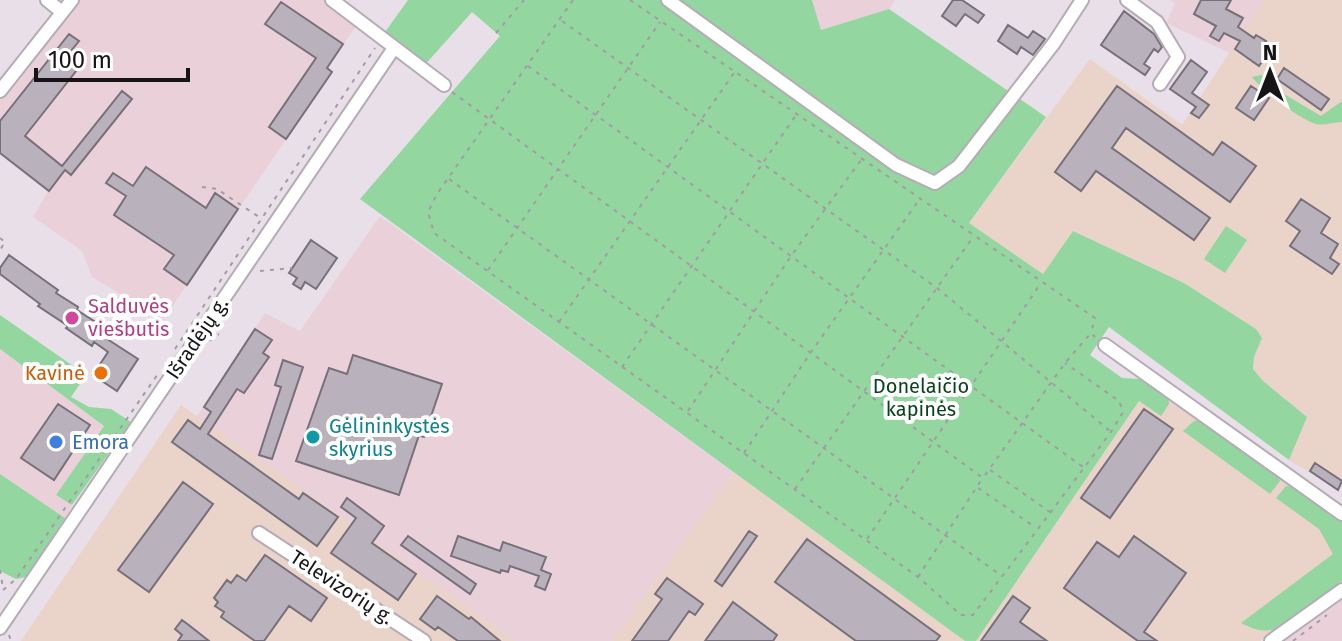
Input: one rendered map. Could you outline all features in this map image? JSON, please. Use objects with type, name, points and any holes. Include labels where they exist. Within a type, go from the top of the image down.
[{"type":"street","points":[[47,0],[62,12]]},
{"type":"street","points":[[0,91],[72,0]]},
{"type":"street","points":[[332,0],[444,85]]},
{"type":"street","points":[[668,0],[896,165],[935,183],[959,166],[1054,43],[1082,0]]},
{"type":"street","points":[[1127,0],[1157,22],[1178,57],[1160,84]]},
{"type":"street","name":"Išradėjų g.","points":[[0,628],[394,48]]},
{"type":"street","points":[[1105,345],[1342,514]]},
{"type":"street","name":"Televizorių g.","points":[[259,533],[424,641]]},
{"type":"street","points":[[1271,641],[1342,590]]},
{"type":"path","points":[[496,33],[524,0]]},
{"type":"path","points":[[573,0],[448,178],[428,212],[434,233],[867,540],[918,577],[961,615],[973,615],[1123,412],[1119,401],[1065,363]]},
{"type":"path","points":[[630,0],[1095,318],[1091,333],[1065,363],[989,469],[918,577]]},
{"type":"path","points":[[560,19],[937,288],[1111,432]]},
{"type":"path","points":[[488,271],[661,21]]},
{"type":"path","points":[[168,359],[380,39]]},
{"type":"path","points":[[527,65],[1083,467]]},
{"type":"path","points":[[559,322],[735,72]]},
{"type":"path","points":[[444,85],[983,478]]},
{"type":"path","points":[[622,367],[796,114]]},
{"type":"path","points":[[687,413],[791,256],[862,159]]},
{"type":"path","points":[[448,178],[1002,576]]},
{"type":"path","points":[[202,187],[217,189],[260,218]]},
{"type":"path","points":[[744,453],[811,352],[920,199]]},
{"type":"path","points":[[795,489],[974,236]]},
{"type":"path","points":[[0,238],[5,242],[0,250]]},
{"type":"path","points":[[260,271],[292,268]]},
{"type":"path","points":[[867,540],[1042,282]]},
{"type":"path","points":[[1091,333],[1105,345]]},
{"type":"path","points":[[0,570],[3,590],[16,579],[160,371]]},
{"type":"path","points":[[989,469],[1050,512]]},
{"type":"path","points":[[977,487],[1037,529]]},
{"type":"path","points":[[1293,641],[1330,614]]},
{"type":"shaded area","points":[[72,0],[332,0],[359,22],[328,66],[332,72],[163,320],[92,277],[82,251],[33,217],[48,191],[0,153],[0,91]]},
{"type":"shaded area","points":[[812,0],[895,0],[889,9],[821,30]]},
{"type":"shaded area","points":[[1170,0],[1264,0],[1230,53],[1166,23],[1175,4]]},
{"type":"shaded area","points":[[1264,0],[1342,0],[1342,484],[1338,490],[1289,460],[1307,417],[1253,369],[1261,339],[1256,329],[1184,283],[1073,231],[1043,274],[969,223],[1090,59],[1182,125]]},
{"type":"shaded area","points":[[380,216],[733,472],[612,641],[515,641],[197,416],[265,313],[300,331]]},
{"type":"shaded area","points":[[0,349],[104,426],[56,495],[72,505],[65,518],[0,474]]},
{"type":"shaded area","points":[[1141,379],[1342,520],[1342,581],[1260,641],[976,641],[1144,394]]},
{"type":"shaded area","points":[[181,405],[295,484],[515,641],[21,641]]},
{"type":"shaded area","points":[[733,472],[965,641],[612,641]]},
{"type":"shaded area","points":[[1342,597],[1342,641],[1282,641]]},
{"type":"green space","name":"Donelaičio kapinės","points":[[408,0],[812,0],[821,30],[889,9],[1046,117],[969,223],[1043,274],[1073,231],[1184,283],[1256,329],[1262,338],[1253,369],[1307,417],[1289,460],[1109,327],[1090,355],[1122,378],[1141,379],[1168,397],[1169,404],[1161,416],[1139,401],[976,641],[965,641],[360,199],[500,36],[472,12],[423,67],[380,39]]},
{"type":"green space","points":[[1261,75],[1270,79],[1279,91],[1321,116],[1342,101],[1342,122],[1319,124],[1300,117],[1252,77]]},
{"type":"green space","points":[[1226,226],[1247,240],[1225,273],[1204,259]]},
{"type":"green space","points":[[0,315],[86,375],[71,397],[89,407],[111,409],[131,422],[72,505],[56,495],[104,426],[0,349]]},
{"type":"green space","points":[[1202,420],[1277,474],[1280,481],[1270,494],[1183,431],[1194,421]]},
{"type":"green space","points":[[0,474],[65,518],[26,577],[16,579],[0,571]]},
{"type":"green space","points":[[1286,486],[1294,486],[1342,520],[1342,581],[1279,628],[1260,630],[1241,623],[1333,554],[1319,529],[1276,498]]},
{"type":"building","points":[[953,0],[962,0],[984,15],[978,23],[965,14],[956,26],[942,16]]},
{"type":"building","points":[[1201,0],[1231,0],[1226,9],[1243,18],[1238,27],[1254,38],[1256,35],[1266,41],[1263,45],[1270,50],[1259,66],[1235,49],[1240,41],[1224,33],[1219,41],[1210,36],[1216,26],[1194,14]]},
{"type":"building","points":[[281,2],[343,44],[327,68],[332,72],[286,139],[269,127],[316,58],[265,24]]},
{"type":"building","points":[[1124,11],[1154,34],[1162,47],[1158,52],[1154,49],[1144,64],[1150,68],[1145,75],[1101,45]]},
{"type":"building","points":[[1008,25],[1028,38],[1033,31],[1045,39],[1033,55],[1021,47],[1017,54],[998,41]]},
{"type":"building","points":[[69,34],[79,41],[71,51],[84,61],[25,136],[62,166],[122,91],[132,99],[71,175],[65,170],[49,191],[0,153],[0,121]]},
{"type":"building","points":[[1191,60],[1207,72],[1192,93],[1209,105],[1199,118],[1191,113],[1196,107],[1170,89]]},
{"type":"building","points":[[1284,68],[1329,99],[1321,110],[1277,79]]},
{"type":"building","points":[[1117,86],[1213,155],[1222,142],[1256,166],[1230,202],[1126,128],[1112,148],[1210,218],[1194,240],[1096,171],[1081,191],[1055,172]]},
{"type":"building","points":[[1251,86],[1269,98],[1254,120],[1236,108]]},
{"type":"building","points":[[146,167],[206,208],[215,193],[238,209],[187,285],[164,269],[174,255],[114,215],[126,196],[106,183],[113,173],[133,186]]},
{"type":"building","points":[[1301,199],[1330,218],[1321,233],[1338,244],[1330,258],[1339,264],[1332,274],[1290,246],[1300,231],[1286,221]]},
{"type":"building","points":[[311,240],[337,258],[316,289],[305,282],[301,289],[293,284],[297,278],[289,273]]},
{"type":"building","name":"Salduvės viešbutis","points":[[9,255],[58,290],[56,293],[78,307],[77,310],[105,328],[101,335],[138,359],[117,391],[93,375],[108,352],[94,342],[92,346],[66,328],[68,326],[0,274],[0,268]]},
{"type":"building","points":[[255,329],[272,340],[263,353],[269,357],[244,393],[237,389],[208,434],[299,499],[303,493],[338,517],[317,546],[172,442],[188,420],[200,429],[211,412],[204,407]]},
{"type":"building","points":[[353,355],[442,384],[424,437],[419,435],[399,495],[296,461],[329,368],[347,374]]},
{"type":"building","points":[[283,360],[303,367],[272,459],[259,455],[281,387],[275,385]]},
{"type":"building","name":"Emora","points":[[58,404],[90,425],[54,480],[21,458]]},
{"type":"building","points":[[1144,409],[1173,429],[1110,518],[1081,498]]},
{"type":"building","points":[[1315,463],[1342,481],[1338,490],[1310,471]]},
{"type":"building","points":[[183,482],[213,504],[149,592],[118,570]]},
{"type":"building","points":[[347,498],[384,526],[372,543],[416,574],[398,600],[331,553],[356,518],[341,507]]},
{"type":"building","points":[[749,531],[757,536],[722,586],[715,581]]},
{"type":"building","points":[[408,536],[476,584],[470,594],[401,545]]},
{"type":"building","points":[[458,536],[500,551],[503,542],[546,557],[541,570],[551,574],[545,590],[535,586],[539,576],[510,566],[508,572],[501,570],[500,573],[451,556]]},
{"type":"building","points":[[1134,536],[1186,573],[1144,632],[1157,641],[1138,641],[1064,588],[1097,542],[1119,557]]},
{"type":"building","points":[[807,539],[940,636],[936,641],[856,641],[775,582]]},
{"type":"building","points":[[265,555],[327,598],[311,621],[289,606],[264,641],[255,641],[221,617],[224,612],[215,606],[218,602],[214,598],[227,580],[231,583],[237,575],[246,581]]},
{"type":"building","points":[[667,578],[703,604],[695,615],[689,611],[668,641],[632,641],[662,599],[655,594]]},
{"type":"building","points":[[437,596],[469,619],[471,617],[500,641],[458,641],[438,627],[435,630],[420,619]]},
{"type":"building","points":[[1013,596],[1030,608],[1020,622],[1047,641],[981,641]]},
{"type":"building","points":[[733,602],[777,635],[773,641],[705,641]]},
{"type":"building","points":[[182,620],[209,641],[178,641],[182,635],[175,629]]},
{"type":"place","name":"Salduvės viešbutis","points":[[72,318]]},
{"type":"place","name":"Kavinė","points":[[101,373]]},
{"type":"place","name":"Gėlininkystės skyrius","points":[[313,437]]},
{"type":"place","name":"Emora","points":[[56,442]]}]
